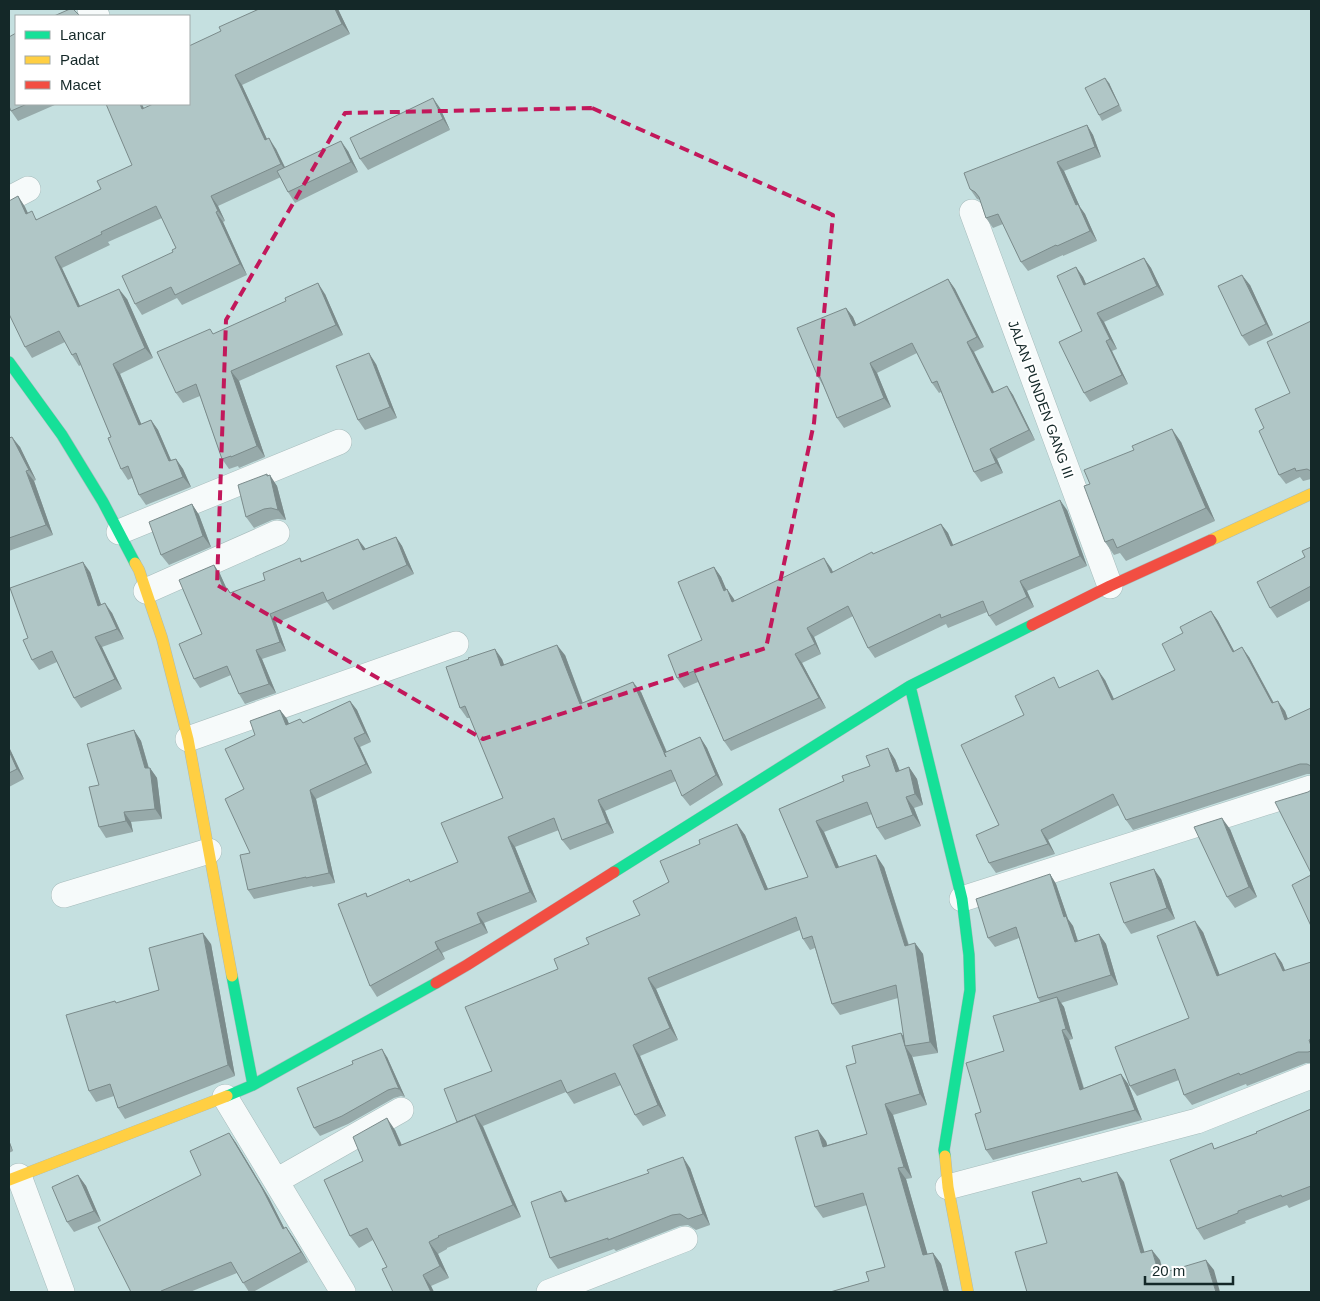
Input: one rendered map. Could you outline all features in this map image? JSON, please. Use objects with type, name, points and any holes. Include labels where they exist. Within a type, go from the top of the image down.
[{"type":"street","name":"JALAN PUNDEN GANG III","points":[[972,212],[1110,586]]},
{"type":"street","points":[[9,362],[62,435],[103,502],[139,570],[162,638],[188,739],[252,1085]]},
{"type":"street","points":[[119,532],[339,442]]},
{"type":"street","points":[[62,1292],[14,1178],[252,1085],[467,964],[910,686],[1110,586],[1311,494]]},
{"type":"street","points":[[146,591],[277,533]]},
{"type":"street","points":[[188,739],[456,644]]},
{"type":"street","points":[[910,686],[962,899],[969,955],[970,990],[944,1150],[948,1187],[968,1292]]},
{"type":"street","points":[[962,899],[1311,788]]},
{"type":"street","points":[[64,895],[209,851]]},
{"type":"street","points":[[948,1187],[1197,1121],[1311,1076]]},
{"type":"street","points":[[224,1097],[343,1292]]},
{"type":"street","points":[[276,1181],[400,1110]]},
{"type":"street","points":[[549,1292],[685,1239]]},
{"type":"highlighted area","points":[[592,108],[833,215],[814,423],[766,648],[483,739],[217,585],[226,320],[345,113]]},
{"type":"building","points":[[73,9],[79,15],[56,15]]},
{"type":"building","points":[[259,9],[335,9],[342,24],[235,75],[265,140],[269,138],[281,164],[211,196],[218,211],[216,212],[240,264],[175,295],[171,287],[135,304],[122,276],[173,252],[172,250],[176,248],[156,206],[101,232],[102,234],[55,257],[78,307],[119,289],[145,348],[113,364],[139,425],[151,420],[169,461],[176,459],[183,477],[139,495],[128,466],[121,469],[108,438],[111,437],[76,353],[72,355],[59,331],[25,347],[9,314],[9,201],[18,196],[26,214],[32,211],[36,220],[101,189],[97,181],[132,165],[106,105],[140,105],[142,109],[151,105],[190,105],[190,46],[221,31],[219,27]]},
{"type":"building","points":[[15,34],[15,105],[25,105],[11,111],[9,106],[9,37]]},
{"type":"building","points":[[1105,78],[1119,105],[1099,115],[1085,88]]},
{"type":"building","points":[[433,98],[443,119],[360,159],[350,138]]},
{"type":"building","points":[[1087,125],[1095,147],[1057,162],[1090,231],[1021,262],[998,214],[986,218],[979,197],[970,189],[964,173]]},
{"type":"building","points":[[341,141],[351,162],[288,192],[277,171]]},
{"type":"building","points":[[1144,258],[1157,286],[1097,313],[1110,339],[1106,341],[1122,375],[1084,393],[1059,342],[1082,331],[1057,276],[1076,267],[1084,285]]},
{"type":"building","points":[[1242,275],[1266,324],[1242,336],[1218,286]]},
{"type":"building","points":[[948,279],[977,337],[967,342],[992,393],[1007,386],[1029,430],[990,449],[996,463],[974,472],[937,381],[932,383],[912,343],[870,363],[884,398],[837,418],[797,328],[846,308],[854,326]]},
{"type":"building","points":[[318,283],[336,325],[231,371],[257,446],[222,459],[196,384],[176,393],[157,352],[210,329],[213,334],[286,301],[285,298]]},
{"type":"building","points":[[1311,321],[1311,471],[1307,469],[1296,471],[1295,468],[1279,475],[1259,431],[1264,428],[1255,409],[1290,393],[1267,342]]},
{"type":"building","points":[[369,353],[390,407],[358,420],[336,366]]},
{"type":"building","points":[[1172,429],[1206,508],[1117,548],[1113,539],[1105,542],[1084,486],[1090,484],[1084,470],[1134,450],[1132,446]]},
{"type":"building","points":[[12,437],[29,470],[26,471],[46,525],[9,538],[9,438]]},
{"type":"building","points":[[267,474],[267,476],[270,475],[278,510],[264,509],[246,517],[238,485]]},
{"type":"building","points":[[1060,500],[1080,556],[1020,581],[1027,597],[989,616],[983,601],[941,618],[940,614],[868,648],[848,606],[807,628],[815,644],[795,654],[819,698],[724,741],[694,671],[677,678],[668,655],[702,640],[678,582],[714,567],[724,591],[727,589],[732,602],[824,558],[831,573],[872,552],[873,554],[941,524],[951,546]]},
{"type":"building","points":[[192,504],[203,536],[161,555],[149,522]]},
{"type":"building","points":[[396,537],[407,565],[327,601],[323,592],[270,614],[280,642],[256,650],[269,684],[239,694],[227,666],[194,679],[179,644],[202,634],[179,580],[214,565],[224,589],[227,588],[230,593],[265,580],[263,573],[300,558],[301,562],[358,539],[363,550]]},
{"type":"building","points":[[1311,547],[1311,586],[1270,608],[1257,582],[1305,557],[1302,551]]},
{"type":"building","points":[[83,562],[98,606],[105,603],[117,629],[95,637],[115,679],[74,698],[52,651],[32,660],[23,640],[28,638],[10,588]]},
{"type":"building","points":[[1211,611],[1233,652],[1242,647],[1272,703],[1278,701],[1285,720],[1311,708],[1311,766],[1300,764],[1126,820],[1113,794],[1041,830],[1048,844],[989,863],[976,835],[999,825],[961,745],[1024,715],[1015,696],[1054,677],[1059,688],[1098,670],[1112,700],[1175,670],[1162,644],[1183,633],[1180,627]]},
{"type":"building","points":[[557,645],[580,704],[633,682],[664,753],[700,737],[716,775],[682,796],[671,770],[598,800],[607,823],[562,840],[554,818],[508,837],[530,892],[477,913],[481,923],[435,942],[438,949],[370,986],[338,904],[366,893],[367,897],[409,879],[410,882],[458,862],[441,823],[503,798],[465,706],[460,708],[446,667],[495,649],[501,666]]},
{"type":"building","points":[[350,701],[365,733],[354,738],[366,764],[310,790],[329,873],[248,890],[240,855],[250,853],[225,799],[244,789],[225,749],[255,735],[250,721],[280,710],[286,725],[300,719],[303,723]]},
{"type":"building","points":[[134,730],[145,768],[150,768],[155,809],[124,812],[126,821],[99,827],[89,787],[99,785],[87,744]]},
{"type":"building","points":[[888,748],[896,772],[909,767],[915,794],[906,797],[913,815],[877,828],[867,802],[816,821],[836,868],[876,855],[905,946],[915,943],[930,1042],[905,1046],[896,985],[832,1004],[812,936],[803,939],[796,917],[648,978],[670,1028],[633,1045],[658,1105],[635,1115],[615,1073],[567,1093],[561,1080],[457,1122],[444,1089],[492,1071],[465,1007],[558,969],[554,959],[589,944],[586,938],[640,915],[633,901],[669,882],[660,861],[700,844],[699,840],[737,824],[765,890],[808,877],[779,809],[844,781],[842,776],[870,766],[866,756]]},
{"type":"building","points":[[9,751],[17,769],[9,773]]},
{"type":"building","points":[[1311,790],[1311,873],[1275,802]]},
{"type":"building","points":[[1222,818],[1249,887],[1227,897],[1194,827]]},
{"type":"building","points":[[1154,869],[1167,908],[1124,923],[1110,883]]},
{"type":"building","points":[[1050,874],[1064,917],[1066,916],[1075,942],[1099,934],[1111,975],[1038,998],[1016,927],[988,938],[976,899]]},
{"type":"building","points":[[1311,875],[1311,926],[1292,885]]},
{"type":"building","points":[[1195,921],[1217,976],[1275,953],[1283,971],[1311,962],[1311,1039],[1309,1040],[1311,1051],[1298,1052],[1184,1095],[1175,1069],[1130,1086],[1115,1047],[1189,1018],[1157,936]]},
{"type":"building","points":[[203,933],[228,1065],[118,1108],[110,1084],[89,1091],[66,1015],[159,990],[149,948]]},
{"type":"building","points":[[1057,997],[1066,1029],[1062,1030],[1080,1090],[1121,1074],[1135,1110],[986,1150],[975,1114],[981,1112],[966,1063],[1004,1051],[993,1016]]},
{"type":"building","points":[[901,1033],[920,1094],[885,1104],[904,1167],[898,1168],[923,1255],[933,1253],[944,1292],[830,1292],[869,1281],[866,1272],[885,1267],[863,1193],[815,1207],[795,1137],[818,1130],[823,1147],[867,1134],[846,1066],[856,1063],[852,1046]]},
{"type":"building","points":[[382,1049],[399,1089],[388,1090],[342,1116],[314,1128],[297,1088],[353,1064],[352,1061]]},
{"type":"building","points":[[1311,1109],[1311,1186],[1238,1211],[1238,1213],[1197,1229],[1170,1160],[1212,1143],[1214,1149],[1257,1133]]},
{"type":"building","points":[[475,1115],[513,1205],[438,1236],[429,1242],[440,1266],[423,1275],[431,1292],[393,1292],[382,1269],[387,1267],[367,1228],[350,1236],[324,1180],[363,1161],[353,1137],[387,1118],[399,1146]]},
{"type":"building","points":[[229,1133],[262,1188],[283,1229],[286,1227],[301,1252],[243,1283],[231,1262],[162,1292],[131,1292],[98,1227],[201,1175],[190,1151]]},
{"type":"building","points":[[683,1157],[703,1214],[688,1219],[680,1214],[672,1215],[608,1240],[608,1238],[550,1258],[531,1202],[561,1191],[565,1202],[649,1173],[647,1170]]},
{"type":"building","points":[[1117,1172],[1141,1253],[1152,1250],[1159,1274],[1206,1260],[1216,1292],[1027,1292],[1015,1252],[1047,1243],[1032,1192],[1080,1178],[1082,1182]]},
{"type":"building","points":[[78,1175],[94,1211],[67,1222],[52,1187]]},
{"type":"traffic: fast","points":[[9,362],[62,435],[103,502],[135,563]]},
{"type":"traffic: fast","points":[[614,872],[910,686],[1032,625]]},
{"type":"traffic: fast","points":[[910,686],[962,899],[969,955],[970,990],[944,1150],[945,1156]]},
{"type":"traffic: fast","points":[[232,976],[253,1085]]},
{"type":"traffic: fast","points":[[227,1096],[253,1085],[436,983]]},
{"type":"traffic: slow","points":[[1211,540],[1311,494]]},
{"type":"traffic: slow","points":[[135,563],[162,638],[188,739],[232,976]]},
{"type":"traffic: slow","points":[[9,1180],[227,1096]]},
{"type":"traffic: slow","points":[[945,1156],[948,1187],[968,1292]]},
{"type":"traffic: jam","points":[[1032,625],[1110,586],[1211,540]]},
{"type":"traffic: jam","points":[[436,983],[614,872]]}]
